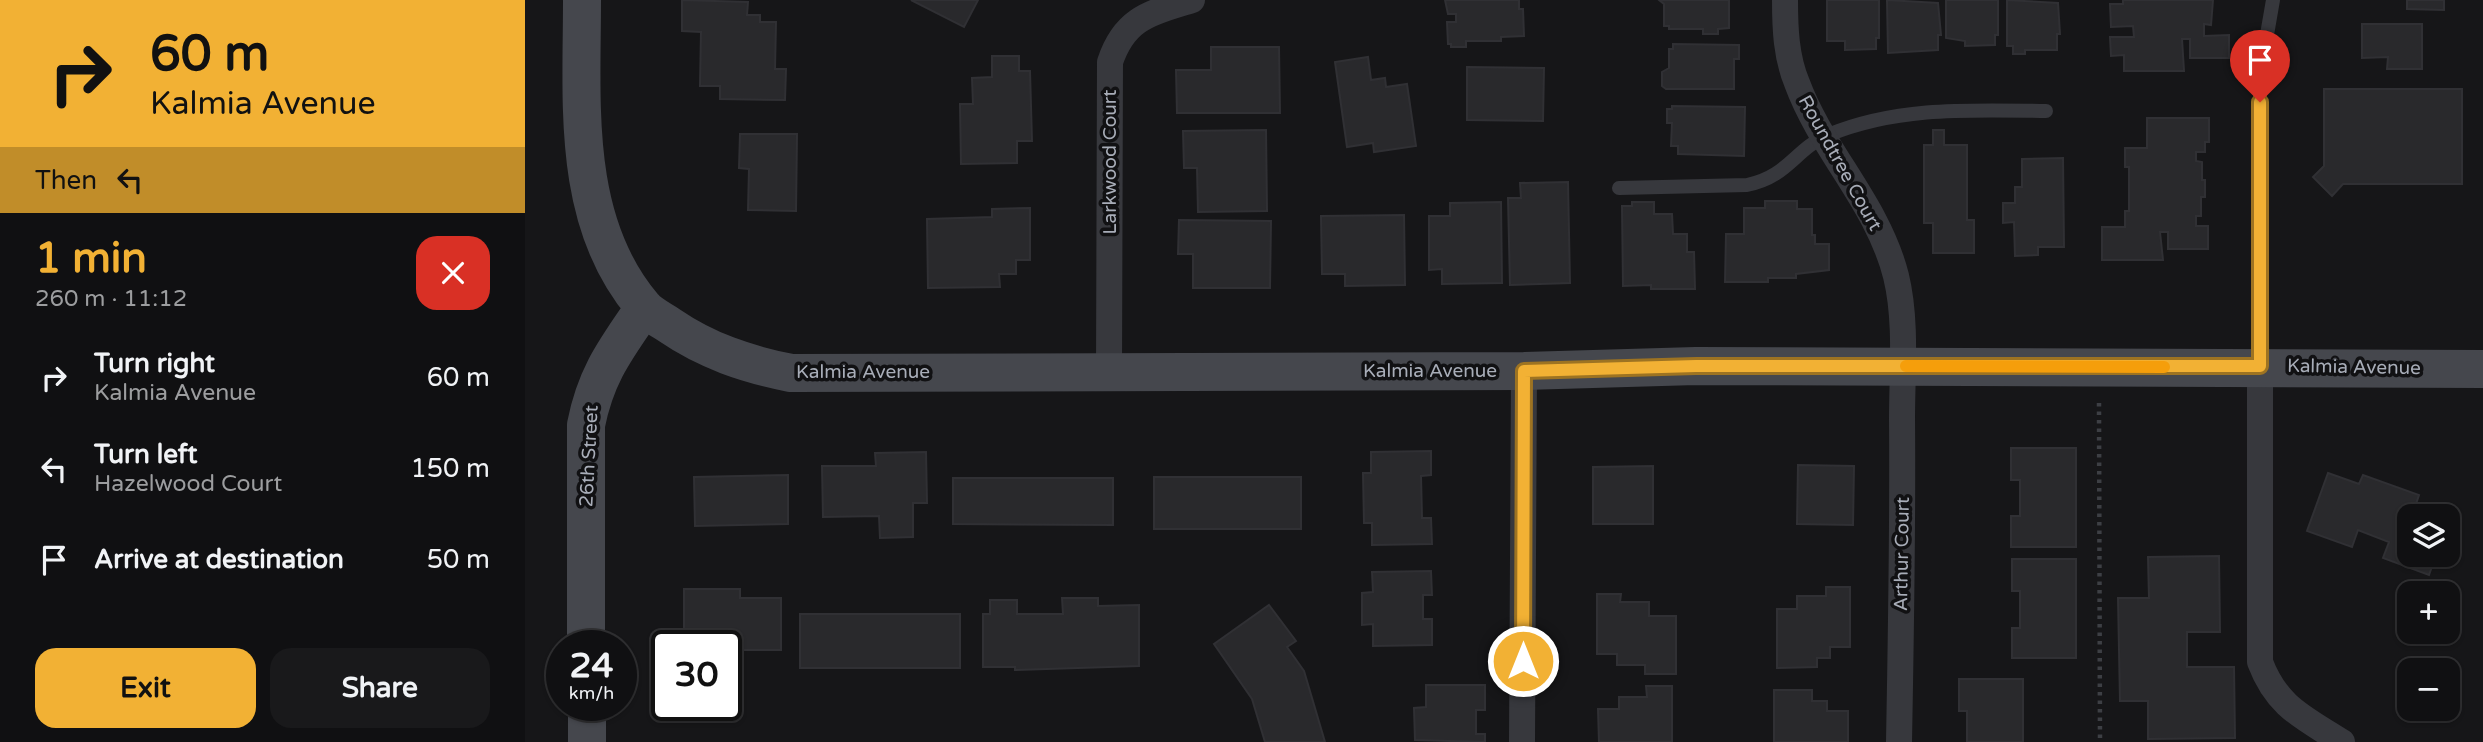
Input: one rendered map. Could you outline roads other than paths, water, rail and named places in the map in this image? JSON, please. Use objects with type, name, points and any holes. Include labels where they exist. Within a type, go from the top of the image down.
[{"type":"street","points":[[582,0],[582,132],[587,180],[596,216],[608,246],[644,308]]},
{"type":"street","name":"Larkwood Court","points":[[1109,372],[1110,62],[1117,42],[1133,22],[1150,13],[1192,0]]},
{"type":"street","name":"Roundtree Court","points":[[1785,0],[1788,54],[1796,82],[1809,111],[1885,243],[1896,278],[1902,366]]},
{"type":"street","name":"Kalmia Avenue","points":[[644,308],[693,342],[741,363],[791,373],[1524,371],[1696,366],[2260,366],[2483,369]]},
{"type":"street","name":"26th Street","points":[[586,630],[586,425],[592,393],[605,366],[644,308]]},
{"type":"street","name":"Arthur Court","points":[[1899,742],[1903,522],[1902,366]]},
{"type":"street","points":[[2260,366],[2260,662],[2269,686],[2287,706],[2342,742]]},
{"type":"street","points":[[1522,742],[1524,371]]},
{"type":"street","points":[[586,721],[587,742]]},
{"type":"lane","points":[[2260,366],[2260,75],[2273,0]]},
{"type":"lane","points":[[1619,187],[1747,185],[1767,181],[1825,136],[1892,116],[1925,112],[2046,111]]}]
